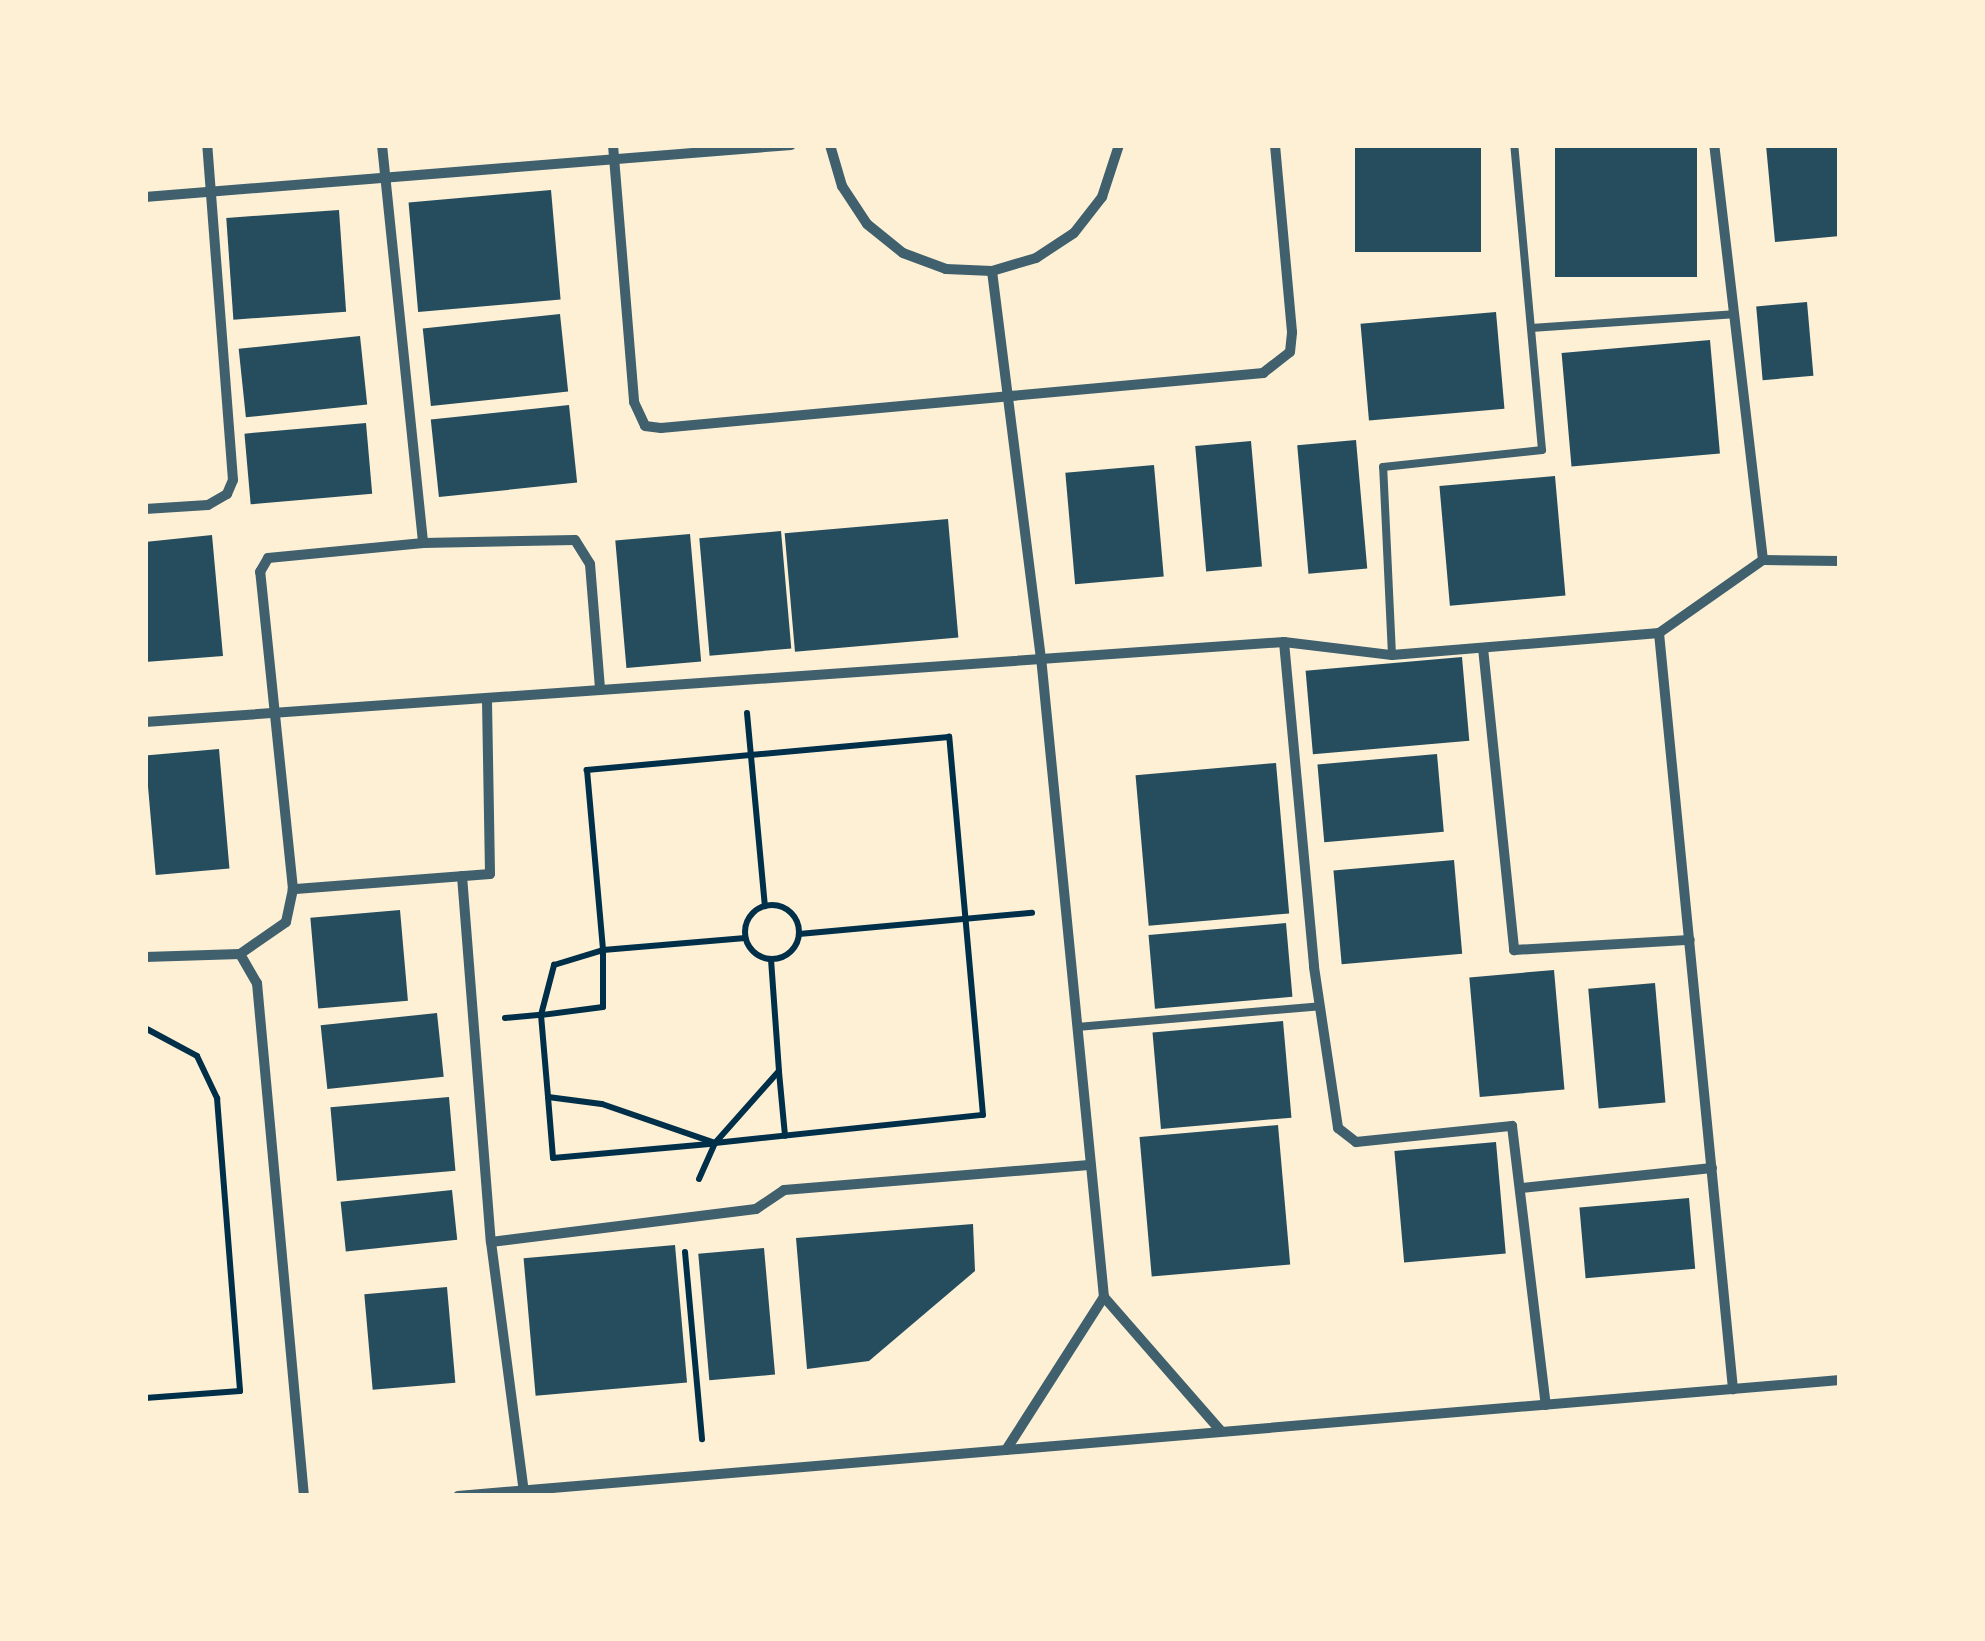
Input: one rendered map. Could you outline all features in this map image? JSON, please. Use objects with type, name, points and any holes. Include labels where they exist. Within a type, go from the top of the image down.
[{"type":"street","points":[[145,509],[208,504],[227,494],[233,480],[207,145]]},
{"type":"street","points":[[382,145],[423,543]]},
{"type":"street","points":[[613,145],[634,402],[645,426],[1264,374],[1281,364],[1292,332],[1275,145]]},
{"type":"street","points":[[145,198],[791,145]]},
{"type":"street","points":[[830,145],[842,186],[859,212],[904,253],[946,269],[992,271],[1036,258],[1074,232],[1102,197],[1118,145]]},
{"type":"street","points":[[1714,145],[1763,560]]},
{"type":"street","points":[[992,271],[1041,657],[1067,909],[1086,1165],[1104,1297],[1222,1431]]},
{"type":"street","points":[[145,957],[240,954],[286,922],[293,889],[262,562],[423,543],[581,544],[590,564],[600,689]]},
{"type":"street","points":[[145,722],[1284,642],[1392,655],[1660,634],[1763,560],[1840,560]]},
{"type":"street","points":[[1660,634],[1733,1390]]},
{"type":"street","points":[[1284,642],[1320,1006],[1342,1136],[1356,1142],[1512,1126],[1546,1404]]},
{"type":"street","points":[[1483,648],[1514,950],[1690,940]]},
{"type":"street","points":[[293,889],[490,874],[487,700]]},
{"type":"street","points":[[462,876],[491,1242],[524,1491]]},
{"type":"street","points":[[240,954],[257,982],[263,1030],[304,1496]]},
{"type":"street","points":[[491,1242],[756,1209],[784,1190],[1086,1165]]},
{"type":"street","points":[[1521,1188],[1712,1168]]},
{"type":"street","points":[[1006,1450],[1104,1297]]},
{"type":"street","points":[[458,1496],[1840,1380]]},
{"type":"lane","points":[[1392,655],[1382,467],[1542,450],[1514,145]]},
{"type":"lane","points":[[1531,328],[1734,314]]},
{"type":"lane","points":[[1077,1027],[1320,1006]]},
{"type":"path","points":[[744,679],[765,906]]},
{"type":"path","points":[[542,1015],[603,1007],[603,950],[587,770],[948,736],[983,1115],[553,1158],[542,1015],[554,965],[603,950],[746,938]]},
{"type":"path","points":[[765,906],[789,911],[799,934],[795,947],[771,960],[759,956],[746,938],[748,918],[765,906]]},
{"type":"path","points":[[799,934],[1067,909]]},
{"type":"path","points":[[145,1028],[197,1056],[218,1098],[240,1391],[145,1398]]},
{"type":"path","points":[[779,1071],[786,1136]]},
{"type":"path","points":[[548,1097],[602,1104],[715,1143]]},
{"type":"building","points":[[1355,145],[1481,145],[1481,252],[1355,252]]},
{"type":"building","points":[[1555,145],[1697,145],[1697,277],[1555,277]]},
{"type":"building","points":[[1766,145],[1840,145],[1840,236],[1775,242]]},
{"type":"building","points":[[551,190],[561,300],[418,312],[409,202]]},
{"type":"building","points":[[339,210],[346,312],[233,320],[226,218]]},
{"type":"building","points":[[1807,302],[1813,376],[1763,380],[1756,306]]},
{"type":"building","points":[[1496,312],[1504,409],[1369,420],[1361,324]]},
{"type":"building","points":[[560,314],[568,392],[431,406],[423,328]]},
{"type":"building","points":[[360,336],[367,405],[246,417],[239,349]]},
{"type":"building","points":[[1710,340],[1720,454],[1572,467],[1562,353]]},
{"type":"building","points":[[569,405],[577,483],[439,497],[431,420]]},
{"type":"building","points":[[366,423],[372,494],[251,504],[244,434]]},
{"type":"building","points":[[1356,440],[1367,569],[1308,574],[1297,445]]},
{"type":"building","points":[[1251,441],[1262,567],[1206,571],[1195,446]]},
{"type":"building","points":[[1154,465],[1164,577],[1075,584],[1065,473]]},
{"type":"building","points":[[1555,476],[1565,596],[1450,606],[1439,486]]},
{"type":"building","points":[[948,519],[958,638],[795,652],[785,533]]},
{"type":"building","points":[[781,531],[791,649],[710,656],[699,538]]},
{"type":"building","points":[[690,534],[701,662],[626,668],[615,541]]},
{"type":"building","points":[[212,535],[223,656],[145,662],[145,542]]},
{"type":"building","points":[[1462,657],[1469,741],[1313,754],[1306,671]]},
{"type":"building","points":[[219,749],[229,869],[156,875],[145,755]]},
{"type":"building","points":[[1437,754],[1444,832],[1324,842],[1317,764]]},
{"type":"building","points":[[1276,763],[1289,913],[1149,926],[1136,775]]},
{"type":"building","points":[[1454,860],[1462,954],[1342,964],[1333,871]]},
{"type":"building","points":[[400,910],[408,1001],[318,1008],[310,918]]},
{"type":"building","points":[[1286,923],[1292,997],[1155,1009],[1149,935]]},
{"type":"building","points":[[1554,970],[1564,1090],[1480,1097],[1469,977]]},
{"type":"building","points":[[1655,983],[1665,1103],[1599,1108],[1588,989]]},
{"type":"building","points":[[437,1013],[444,1077],[327,1089],[321,1025]]},
{"type":"building","points":[[1283,1021],[1291,1118],[1161,1129],[1152,1032]]},
{"type":"building","points":[[449,1097],[455,1171],[337,1181],[330,1107]]},
{"type":"building","points":[[1278,1125],[1290,1264],[1152,1277],[1140,1137]]},
{"type":"building","points":[[1496,1142],[1506,1254],[1404,1262],[1394,1151]]},
{"type":"building","points":[[452,1190],[457,1240],[346,1251],[341,1202]]},
{"type":"building","points":[[1689,1198],[1695,1269],[1586,1278],[1579,1208]]},
{"type":"building","points":[[973,1224],[975,1271],[869,1361],[807,1369],[796,1238]]},
{"type":"building","points":[[675,1245],[687,1382],[536,1396],[524,1258]]},
{"type":"building","points":[[764,1248],[775,1375],[709,1380],[698,1254]]},
{"type":"building","points":[[447,1287],[455,1383],[373,1390],[364,1294]]}]
